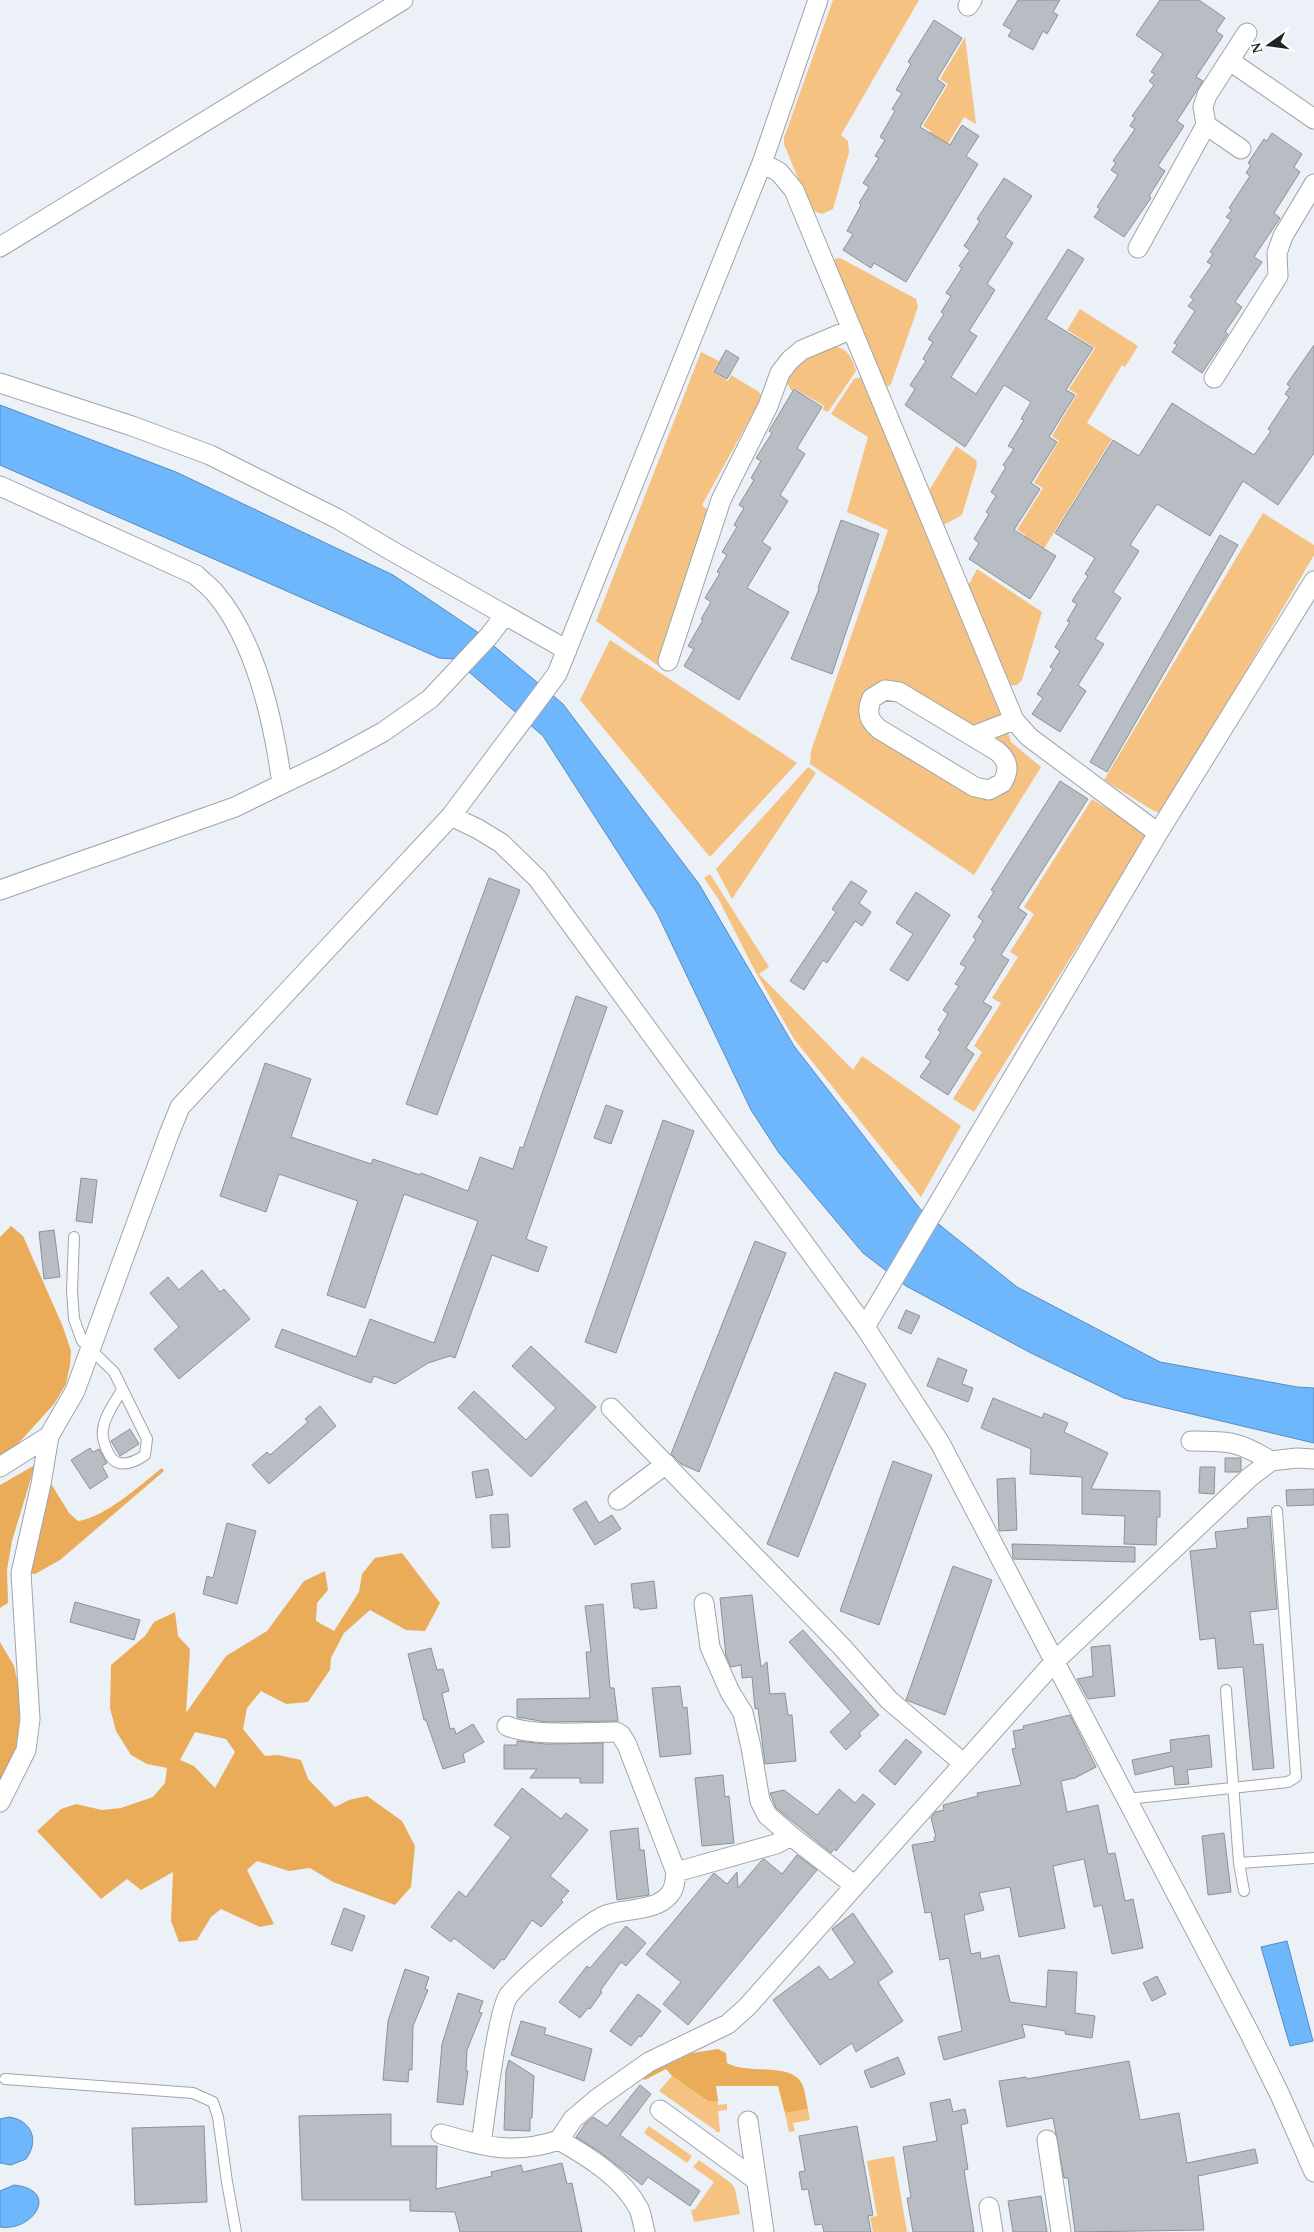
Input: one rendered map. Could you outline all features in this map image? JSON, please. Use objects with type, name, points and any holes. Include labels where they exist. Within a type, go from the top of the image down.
[{"type":"street","points":[[0,247],[403,0]]},
{"type":"street","points":[[0,1802],[26,1750],[30,1719],[21,1573],[41,1484],[49,1436],[75,1391],[91,1351],[168,1134],[180,1107],[452,816],[557,674],[762,163],[818,0]]},
{"type":"street","points":[[1138,248],[1206,126],[1203,107],[1206,95],[1247,33]]},
{"type":"street","points":[[1230,61],[1314,119]]},
{"type":"street","points":[[1206,126],[1241,149]]},
{"type":"street","points":[[762,163],[779,172],[794,190],[1014,720],[1029,737],[1158,833]]},
{"type":"street","points":[[1214,378],[1278,276],[1277,252],[1283,236],[1309,204],[1314,184]]},
{"type":"street","points":[[668,661],[721,500],[768,406],[780,373],[790,360],[802,350],[852,330]]},
{"type":"street","points":[[0,382],[132,426],[210,455],[338,519],[567,650]]},
{"type":"street","points":[[0,486],[196,575],[215,594],[236,624],[262,685],[276,740],[282,784]]},
{"type":"street","points":[[865,1327],[1158,833],[1314,581]]},
{"type":"street","points":[[0,890],[235,807],[328,762],[390,727],[430,699],[489,636],[505,615]]},
{"type":"street","points":[[892,690],[973,736],[998,750],[1006,762],[1006,776],[996,787],[990,790],[976,787],[879,730],[870,719],[869,704],[878,693],[892,690]]},
{"type":"street","points":[[973,736],[1014,720]]},
{"type":"street","points":[[452,816],[501,843],[538,879],[865,1327],[940,1442],[1251,2036],[1280,2095],[1314,2172]]},
{"type":"street","points":[[611,1408],[842,1647],[889,1700],[964,1763]]},
{"type":"street","points":[[0,1467],[49,1436]]},
{"type":"street","points":[[1191,1441],[1228,1441],[1249,1447],[1271,1461]]},
{"type":"street","points":[[441,2134],[504,2149],[536,2147],[559,2140],[573,2119],[598,2098],[649,2062],[728,2024],[746,2007],[1055,1661],[1250,1477],[1271,1461],[1314,1458]]},
{"type":"street","points":[[618,1500],[666,1464]]},
{"type":"street","points":[[704,1603],[710,1647],[730,1692],[743,1713],[760,1801],[767,1815],[790,1836],[854,1886]]},
{"type":"street","points":[[481,2144],[500,2023],[508,1996],[549,1958],[593,1922],[607,1915],[656,1905],[670,1895],[674,1887],[676,1872],[627,1745],[621,1735],[616,1732],[549,1732],[508,1726]]},
{"type":"street","points":[[676,1872],[776,1844],[790,1836]]},
{"type":"street","points":[[660,2110],[756,2180]]},
{"type":"street","points":[[748,2121],[764,2232]]},
{"type":"street","points":[[559,2140],[576,2149],[621,2184],[639,2210],[645,2232]]},
{"type":"street","points":[[1047,2140],[1061,2232]]},
{"type":"street","points":[[989,2206],[993,2232]]},
{"type":"lane","points":[[74,1237],[72,1291],[74,1320],[82,1341],[114,1372],[147,1439],[145,1455],[136,1462],[119,1464],[114,1460],[106,1447],[102,1430],[112,1406],[122,1390]]},
{"type":"lane","points":[[1127,1800],[1288,1782],[1296,1777],[1276,1511]]},
{"type":"lane","points":[[1226,1690],[1239,1863],[1244,1891]]},
{"type":"lane","points":[[1239,1863],[1314,1858]]},
{"type":"lane","points":[[5,2079],[192,2093],[213,2102],[218,2117],[236,2232]]},
{"type":"shaded area","points":[[833,0],[919,0],[841,135],[848,141],[849,152],[833,209],[822,214],[811,210],[784,144],[784,138]]},
{"type":"shaded area","points":[[965,37],[976,124],[964,117],[899,225],[906,173],[931,131],[923,126],[948,84],[940,79]]},
{"type":"shaded area","points":[[837,258],[916,299],[918,307],[891,384],[887,387],[881,384],[832,261]]},
{"type":"shaded area","points":[[1080,309],[1138,346],[1125,367],[1122,365],[1087,423],[1112,439],[1022,584],[1003,571],[1025,535],[1017,530],[1043,488],[1034,483],[1059,441],[1052,436],[1077,394],[1069,389],[1095,348],[1067,330]]},
{"type":"shaded area","points":[[833,346],[842,349],[848,354],[853,361],[856,371],[828,412],[823,410],[824,406],[794,388],[792,391],[787,384],[787,378],[800,361]]},
{"type":"shaded area","points":[[701,352],[719,361],[713,372],[728,381],[731,375],[759,392],[762,397],[702,505],[708,510],[710,522],[660,667],[596,621]]},
{"type":"shaded area","points":[[861,377],[1002,718],[973,729],[905,688],[863,705],[970,792],[1009,784],[988,738],[1007,730],[1011,742],[1041,767],[974,875],[810,764],[811,751],[888,530],[847,512],[868,437],[831,414],[854,379]]},
{"type":"shaded area","points":[[956,446],[976,460],[977,465],[962,515],[940,527],[927,494]]},
{"type":"shaded area","points":[[1263,513],[1314,545],[1314,555],[1165,809],[1158,812],[1154,811],[1104,780]]},
{"type":"shaded area","points":[[977,569],[1042,612],[1022,680],[1017,685],[1006,686],[966,590]]},
{"type":"shaded area","points":[[610,640],[797,763],[710,857],[580,700]]},
{"type":"shaded area","points":[[808,767],[816,773],[732,899],[716,869]]},
{"type":"shaded area","points":[[1092,799],[1148,834],[974,1112],[953,1099],[982,1052],[974,1046],[1001,1003],[992,998],[1018,957],[1010,952],[1034,914],[1024,907]]},
{"type":"shaded area","points":[[710,874],[769,967],[759,974],[853,1070],[862,1056],[961,1126],[921,1197],[794,1039],[754,969],[719,900],[704,878]]},
{"type":"shaded area","points":[[11,1226],[23,1236],[63,1327],[71,1351],[66,1384],[54,1404],[16,1446],[0,1455],[0,1237]]},
{"type":"shaded area","points":[[35,1465],[12,1541],[7,1570],[8,1603],[0,1608],[0,1485]]},
{"type":"shaded area","points":[[162,1468],[164,1471],[60,1560],[35,1574],[29,1573],[50,1482],[69,1513],[78,1521],[89,1518],[111,1507]]},
{"type":"shaded area","points":[[402,1553],[440,1603],[425,1631],[406,1630],[370,1610],[344,1633],[331,1658],[330,1670],[308,1702],[286,1704],[261,1691],[247,1708],[243,1729],[265,1756],[278,1755],[301,1760],[308,1779],[335,1807],[349,1800],[367,1796],[402,1821],[415,1846],[411,1887],[395,1905],[333,1882],[310,1868],[289,1871],[257,1861],[247,1870],[274,1924],[260,1927],[221,1909],[211,1917],[197,1940],[179,1942],[171,1921],[173,1872],[141,1890],[127,1879],[101,1899],[37,1831],[61,1809],[76,1804],[102,1810],[121,1808],[153,1797],[165,1783],[167,1768],[147,1764],[131,1755],[116,1731],[110,1708],[111,1665],[145,1636],[154,1622],[175,1612],[178,1636],[190,1649],[186,1713],[226,1656],[267,1631],[304,1581],[325,1571],[328,1590],[317,1603],[316,1621],[334,1631],[359,1592],[362,1574],[375,1558]],"holes":[[[195,1732],[226,1739],[235,1752],[215,1788],[194,1766],[180,1760]]]},
{"type":"shaded area","points":[[0,1642],[14,1666],[21,1698],[17,1750],[0,1783]]},
{"type":"shaded area","points":[[718,2049],[726,2053],[727,2063],[735,2066],[777,2070],[795,2076],[801,2082],[808,2109],[785,2113],[778,2086],[716,2086],[718,2101],[708,2101],[672,2076],[666,2069],[645,2080],[641,2077],[692,2053]]},
{"type":"shaded area","points":[[672,2076],[708,2101],[718,2101],[718,2105],[727,2104],[727,2110],[718,2111],[720,2132],[716,2132],[659,2091]]},
{"type":"shaded area","points":[[808,2109],[810,2120],[793,2123],[795,2131],[789,2132],[785,2113]]},
{"type":"shaded area","points":[[649,2126],[692,2156],[687,2163],[644,2133]]},
{"type":"shaded area","points":[[894,2156],[907,2232],[873,2232],[870,2217],[877,2216],[867,2161]]},
{"type":"shaded area","points":[[699,2160],[731,2183],[735,2189],[740,2214],[694,2222],[691,2210],[695,2209],[714,2182],[693,2167]]},
{"type":"water","points":[[0,405],[176,472],[393,575],[476,631],[563,704],[699,884],[794,1046],[921,1210],[1017,1287],[1160,1362],[1297,1387],[1314,1388],[1314,1443],[1124,1398],[1031,1353],[906,1286],[863,1253],[779,1153],[751,1110],[657,913],[543,736],[454,659],[439,658],[0,465]]},
{"type":"water","points":[[1287,1941],[1313,2041],[1290,2046],[1261,1947]]},
{"type":"water","points":[[9,2117],[23,2122],[28,2127],[33,2138],[30,2152],[26,2159],[11,2165],[0,2163],[0,2119]]},
{"type":"water","points":[[14,2185],[28,2188],[36,2194],[39,2202],[37,2210],[23,2223],[12,2227],[0,2227],[0,2191]]},
{"type":"building","points":[[1018,0],[1060,0],[1053,12],[1058,15],[1047,34],[1043,31],[1033,50],[1008,36],[1012,30],[1003,25]]},
{"type":"building","points":[[1160,0],[1199,0],[1225,18],[1216,31],[1223,36],[1196,77],[1203,81],[1177,121],[1184,126],[1158,166],[1165,171],[1149,196],[1151,198],[1124,237],[1094,217],[1100,209],[1097,207],[1118,175],[1111,170],[1116,163],[1113,161],[1135,129],[1130,126],[1135,118],[1132,116],[1154,85],[1149,81],[1155,74],[1151,72],[1163,54],[1136,35]]},
{"type":"building","points":[[934,20],[962,38],[937,79],[945,85],[920,127],[950,145],[962,125],[979,136],[966,156],[978,164],[906,282],[874,263],[871,268],[843,250],[853,234],[847,231],[861,205],[859,203],[869,187],[863,183],[879,158],[875,156],[885,140],[880,137],[895,111],[892,109],[902,93],[896,90],[911,64],[908,62]]},
{"type":"building","points":[[1272,133],[1302,154],[1294,167],[1300,172],[1274,213],[1280,218],[1254,257],[1262,262],[1235,302],[1242,307],[1225,332],[1228,334],[1202,373],[1172,352],[1177,345],[1174,343],[1195,311],[1188,306],[1194,299],[1190,297],[1212,265],[1207,262],[1213,254],[1210,252],[1231,220],[1226,217],[1232,210],[1229,208],[1250,176],[1246,173],[1251,165],[1248,163],[1264,139],[1267,141]]},
{"type":"building","points":[[1004,178],[1032,196],[1005,237],[1013,243],[987,284],[995,290],[969,331],[977,336],[951,377],[976,394],[1068,249],[1084,259],[1046,319],[1093,348],[1066,390],[1075,395],[1049,437],[1057,442],[1031,483],[1040,489],[1014,530],[1056,556],[1030,599],[969,559],[979,543],[974,539],[989,514],[986,512],[996,496],[991,492],[1006,467],[1003,465],[1014,449],[1008,446],[1024,420],[1021,419],[1031,402],[1004,385],[965,447],[905,405],[915,389],[910,385],[926,361],[923,359],[933,342],[928,339],[944,314],[941,312],[951,296],[946,293],[962,268],[959,266],[970,250],[964,246],[980,221],[977,219]]},
{"type":"building","points":[[1314,345],[1314,453],[1278,505],[1243,481],[1210,536],[1157,504],[1130,545],[1139,551],[1113,592],[1121,598],[1095,639],[1104,644],[1078,685],[1086,691],[1060,732],[1032,714],[1043,698],[1037,694],[1053,669],[1050,667],[1060,651],[1055,647],[1070,622],[1067,621],[1077,604],[1072,601],[1088,576],[1085,574],[1095,558],[1055,533],[1113,440],[1139,456],[1172,403],[1254,455],[1271,431],[1268,429],[1289,397],[1285,394],[1290,387],[1287,384]]},
{"type":"building","points":[[726,350],[739,358],[727,379],[714,372]]},
{"type":"building","points":[[794,389],[822,407],[797,448],[805,454],[780,495],[788,501],[762,542],[771,548],[747,588],[789,612],[739,700],[684,666],[694,649],[688,646],[711,602],[705,598],[720,573],[717,572],[727,555],[722,552],[737,527],[734,525],[744,508],[739,505],[754,480],[751,478],[761,461],[756,458],[772,433],[769,431]]},
{"type":"building","points":[[841,520],[879,534],[832,674],[791,659],[819,589]]},
{"type":"building","points":[[1220,535],[1238,545],[1107,772],[1090,762]]},
{"type":"building","points":[[1060,781],[1088,799],[1018,908],[1027,914],[1001,955],[1009,960],[983,1002],[992,1007],[966,1048],[974,1054],[948,1095],[920,1077],[931,1061],[925,1057],[941,1032],[938,1030],[948,1014],[943,1010],[959,986],[955,984],[966,967],[960,964],[976,939],[973,937],[983,921],[978,917],[994,892],[991,890]]},
{"type":"building","points":[[489,878],[520,890],[437,1115],[406,1104]]},
{"type":"building","points":[[851,881],[867,891],[859,903],[871,912],[862,926],[855,921],[827,963],[823,960],[804,990],[790,981],[836,912],[832,909]]},
{"type":"building","points":[[916,892],[950,915],[908,981],[890,970],[913,934],[896,923]]},
{"type":"building","points":[[576,996],[607,1007],[526,1239],[547,1247],[538,1272],[492,1255],[455,1358],[450,1356],[428,1363],[395,1384],[374,1376],[371,1383],[275,1347],[282,1329],[356,1357],[370,1319],[434,1343],[478,1221],[404,1194],[365,1308],[327,1295],[358,1201],[279,1174],[266,1212],[220,1196],[265,1063],[311,1079],[291,1137],[371,1164],[373,1159],[420,1175],[421,1173],[468,1191],[480,1157],[513,1169],[520,1147],[523,1148]]},
{"type":"building","points":[[606,1105],[623,1111],[611,1144],[594,1138]]},
{"type":"building","points":[[663,1120],[694,1131],[616,1353],[585,1342]]},
{"type":"building","points":[[81,1178],[97,1180],[92,1223],[76,1221]]},
{"type":"building","points":[[54,1230],[60,1277],[44,1279],[39,1232]]},
{"type":"building","points":[[755,1241],[786,1253],[699,1472],[681,1464],[671,1454]]},
{"type":"building","points":[[202,1270],[220,1292],[224,1289],[250,1319],[179,1379],[154,1349],[179,1327],[150,1293],[168,1277],[179,1290]]},
{"type":"building","points":[[906,1310],[920,1316],[911,1334],[898,1328]]},
{"type":"building","points":[[531,1346],[596,1407],[531,1477],[458,1408],[474,1391],[526,1440],[556,1408],[512,1366]]},
{"type":"building","points":[[938,1358],[967,1370],[962,1384],[973,1388],[968,1402],[927,1386]]},
{"type":"building","points":[[835,1372],[866,1384],[798,1557],[767,1544]]},
{"type":"building","points":[[993,1398],[1042,1418],[1044,1413],[1068,1423],[1064,1432],[1108,1453],[1091,1489],[1160,1491],[1160,1517],[1157,1517],[1156,1545],[1124,1544],[1125,1516],[1082,1514],[1082,1477],[1030,1474],[1031,1449],[981,1428]]},
{"type":"building","points":[[320,1406],[336,1426],[269,1484],[252,1465],[267,1452],[270,1455],[308,1422],[305,1419]]},
{"type":"building","points":[[130,1429],[139,1444],[120,1456],[111,1441]]},
{"type":"building","points":[[90,1448],[93,1452],[99,1449],[107,1463],[102,1466],[108,1477],[90,1489],[71,1460]]},
{"type":"building","points":[[1225,1458],[1241,1458],[1241,1470],[1239,1472],[1225,1472]]},
{"type":"building","points":[[893,1461],[932,1475],[879,1625],[840,1611]]},
{"type":"building","points":[[1200,1467],[1215,1467],[1214,1494],[1199,1493]]},
{"type":"building","points":[[488,1469],[493,1495],[476,1498],[472,1472]]},
{"type":"building","points":[[1015,1478],[1017,1530],[999,1531],[997,1479]]},
{"type":"building","points":[[1314,1489],[1314,1505],[1287,1506],[1286,1490]]},
{"type":"building","points":[[586,1501],[599,1523],[612,1515],[621,1529],[595,1545],[573,1509]]},
{"type":"building","points":[[508,1514],[510,1547],[492,1548],[490,1515]]},
{"type":"building","points":[[1270,1516],[1277,1609],[1250,1612],[1254,1645],[1263,1644],[1274,1768],[1253,1770],[1243,1667],[1218,1669],[1215,1638],[1200,1640],[1190,1551],[1217,1548],[1215,1532],[1248,1528],[1247,1518]]},
{"type":"building","points":[[227,1523],[256,1531],[237,1604],[203,1594],[207,1576],[213,1578]]},
{"type":"building","points":[[1012,1544],[1135,1547],[1135,1562],[1013,1559]]},
{"type":"building","points":[[953,1566],[992,1580],[945,1715],[906,1700]]},
{"type":"building","points":[[654,1581],[657,1608],[640,1610],[639,1608],[634,1608],[631,1584]]},
{"type":"building","points":[[752,1595],[761,1667],[767,1662],[770,1694],[785,1693],[788,1715],[792,1715],[796,1761],[765,1764],[758,1708],[755,1709],[752,1677],[742,1678],[741,1665],[731,1667],[726,1656],[720,1598]]},
{"type":"building","points":[[75,1602],[140,1620],[134,1640],[70,1622]]},
{"type":"building","points":[[603,1604],[610,1688],[614,1688],[618,1721],[546,1722],[517,1717],[517,1699],[590,1698],[586,1652],[591,1652],[585,1606]]},
{"type":"building","points":[[803,1630],[879,1715],[859,1733],[861,1736],[846,1750],[830,1732],[851,1712],[789,1642]]},
{"type":"building","points":[[1110,1645],[1115,1696],[1088,1699],[1077,1679],[1093,1676],[1091,1647]]},
{"type":"building","points":[[431,1648],[437,1670],[443,1669],[449,1691],[442,1693],[450,1729],[454,1728],[456,1734],[473,1724],[484,1742],[463,1754],[465,1762],[443,1769],[426,1720],[424,1720],[408,1654]]},
{"type":"building","points":[[680,1686],[683,1708],[687,1707],[691,1754],[660,1757],[652,1688]]},
{"type":"building","points":[[1070,1715],[1096,1767],[1075,1778],[1061,1781],[1067,1812],[1098,1805],[1108,1854],[1115,1853],[1125,1901],[1133,1899],[1143,1948],[1112,1954],[1102,1905],[1094,1907],[1084,1859],[1053,1866],[1065,1928],[1019,1937],[1010,1887],[979,1893],[984,1910],[964,1915],[971,1954],[980,1952],[981,1959],[999,1955],[1010,2002],[1046,2007],[1048,1970],[1077,1972],[1075,2013],[1095,2016],[1092,2038],[1065,2034],[1066,2031],[1022,2024],[1025,2037],[944,2060],[938,2037],[962,2031],[949,1958],[940,1960],[931,1912],[925,1913],[912,1845],[935,1841],[934,1837],[936,1837],[931,1818],[935,1812],[944,1810],[943,1805],[978,1796],[977,1793],[1021,1785],[1012,1749],[1016,1748],[1013,1731],[1024,1729],[1023,1726]]},
{"type":"building","points":[[1209,1735],[1212,1767],[1187,1770],[1189,1784],[1175,1785],[1173,1766],[1135,1775],[1132,1760],[1171,1752],[1170,1740]]},
{"type":"building","points":[[906,1739],[922,1752],[895,1785],[879,1771]]},
{"type":"building","points":[[517,1741],[545,1744],[603,1743],[603,1783],[580,1783],[580,1778],[530,1778],[537,1769],[504,1769],[504,1745],[517,1745]]},
{"type":"building","points":[[723,1775],[725,1797],[729,1796],[734,1843],[702,1846],[695,1778]]},
{"type":"building","points":[[522,1788],[561,1819],[566,1813],[588,1830],[550,1876],[569,1891],[561,1900],[563,1902],[541,1927],[532,1920],[504,1960],[502,1959],[494,1969],[454,1938],[451,1942],[431,1927],[459,1891],[466,1897],[511,1837],[494,1825]]},
{"type":"building","points":[[839,1789],[855,1803],[863,1794],[875,1804],[836,1851],[834,1849],[831,1853],[776,1808],[770,1793],[784,1790],[817,1815]]},
{"type":"building","points":[[638,1828],[640,1850],[644,1850],[649,1895],[617,1900],[610,1831]]},
{"type":"building","points":[[1224,1833],[1231,1892],[1208,1895],[1202,1836]]},
{"type":"building","points":[[797,1855],[817,1870],[688,2025],[663,2004],[681,1982],[646,1954],[714,1873],[727,1884],[737,1872],[738,1888],[762,1860],[764,1859],[782,1874]]},
{"type":"building","points":[[344,1908],[365,1916],[352,1951],[331,1944]]},
{"type":"building","points":[[853,1913],[893,1972],[878,1982],[903,2021],[856,2052],[852,2043],[820,2065],[773,2000],[819,1966],[830,1980],[855,1963],[832,1929]]},
{"type":"building","points":[[626,1926],[646,1943],[626,1966],[621,1962],[600,1991],[602,1992],[590,2009],[588,2008],[580,2018],[559,2002],[587,1966],[590,1968]]},
{"type":"building","points":[[405,1969],[429,1977],[425,1989],[428,1990],[413,2026],[412,2070],[409,2069],[408,2082],[383,2080],[388,2021]]},
{"type":"building","points":[[1157,1976],[1166,1994],[1152,2001],[1143,1983]]},
{"type":"building","points":[[458,1993],[483,2001],[479,2012],[482,2013],[467,2050],[466,2071],[468,2071],[463,2105],[437,2102],[442,2044]]},
{"type":"building","points":[[638,1994],[661,2011],[641,2037],[639,2036],[631,2046],[610,2031]]},
{"type":"building","points":[[521,2021],[546,2028],[544,2034],[592,2049],[584,2081],[511,2055]]},
{"type":"building","points":[[898,2057],[905,2074],[871,2088],[864,2071]]},
{"type":"building","points":[[509,2060],[534,2076],[530,2131],[504,2130],[506,2071]]},
{"type":"building","points":[[1129,2061],[1140,2120],[1179,2113],[1187,2163],[1255,2149],[1258,2163],[1198,2176],[1204,2230],[1075,2232],[1068,2178],[1064,2178],[1053,2118],[1007,2127],[999,2081],[1026,2077],[1027,2079]]},
{"type":"building","points":[[640,2085],[651,2094],[620,2135],[700,2191],[690,2206],[648,2177],[642,2185],[600,2152],[576,2137],[585,2124],[593,2117],[607,2126]]},
{"type":"building","points":[[950,2099],[953,2112],[965,2109],[968,2123],[961,2125],[968,2169],[964,2170],[974,2232],[913,2232],[907,2198],[911,2198],[903,2147],[937,2141],[930,2103]]},
{"type":"building","points":[[391,2114],[391,2146],[437,2146],[436,2189],[492,2176],[491,2172],[521,2165],[523,2172],[562,2163],[567,2184],[572,2183],[582,2232],[460,2232],[455,2212],[410,2211],[410,2200],[302,2200],[299,2116]]},
{"type":"building","points":[[204,2126],[207,2202],[135,2205],[132,2128]]},
{"type":"building","points":[[857,2126],[873,2215],[868,2216],[871,2232],[824,2232],[822,2224],[815,2225],[808,2189],[802,2190],[799,2172],[805,2171],[799,2136]]},
{"type":"building","points":[[1041,2196],[1047,2232],[1013,2232],[1008,2201]]}]
